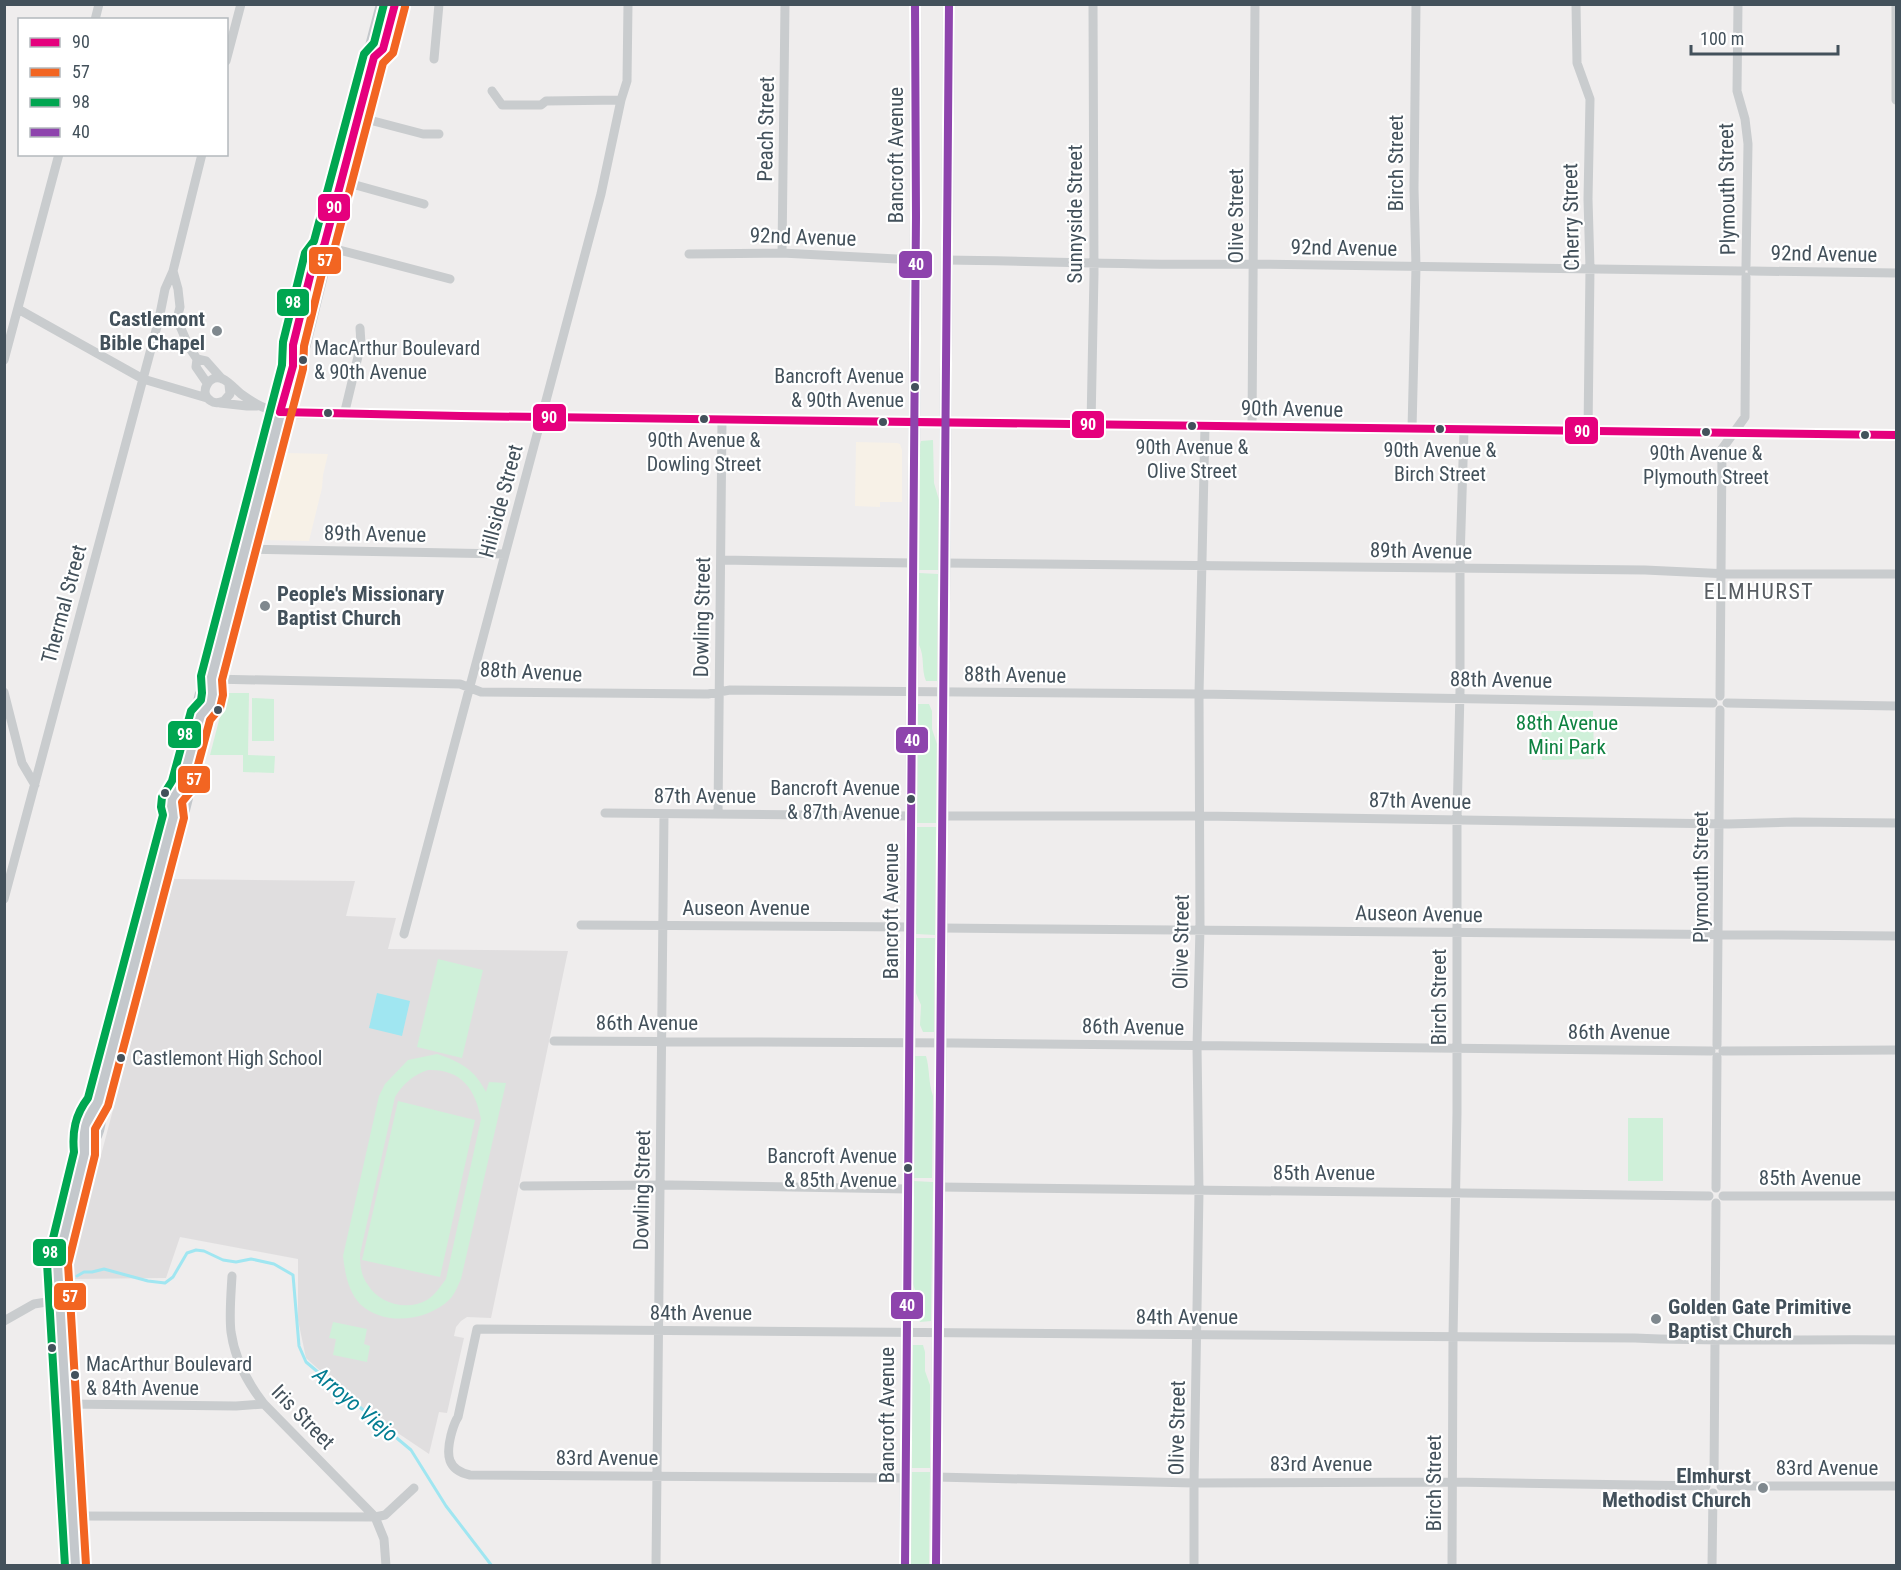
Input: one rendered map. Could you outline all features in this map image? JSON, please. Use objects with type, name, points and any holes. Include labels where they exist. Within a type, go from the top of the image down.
[{"type":"main road","points":[[76,1566],[57,1263],[85,1153],[95,1140],[100,1123],[98,1103],[174,815],[171,807],[172,800],[181,787],[201,715],[198,702],[201,692],[211,679],[293,366],[293,345],[312,267],[315,256],[324,246],[374,57],[371,46],[382,4]]},
{"type":"main road","points":[[374,57],[383,49],[395,4]]},
{"type":"main road","name":"Bancroft Avenue","points":[[905,1566],[916,260],[915,4]]},
{"type":"main road","points":[[936,1566],[949,4]]},
{"type":"street","points":[[228,53],[241,4]]},
{"type":"street","points":[[434,59],[439,4]]},
{"type":"street","name":"Hillside Street","points":[[404,934],[601,194],[627,81],[628,4]]},
{"type":"street","name":"Peach Street","points":[[782,253],[785,4]]},
{"type":"street","name":"Sunnyside Street","points":[[1091,424],[1094,262],[1093,4]]},
{"type":"street","name":"Olive Street","points":[[1252,427],[1255,4]]},
{"type":"street","name":"Birch Street","points":[[1412,429],[1416,267],[1414,168],[1416,4]]},
{"type":"street","name":"Cherry Street","points":[[1576,4],[1576,63],[1590,99],[1588,431]]},
{"type":"street","name":"Plymouth Street","points":[[1713,1488],[1708,1480],[1714,1478],[1722,449],[1745,417],[1748,144],[1745,119],[1737,91],[1738,4]]},
{"type":"street","points":[[1896,4],[1896,100]]},
{"type":"street","points":[[492,92],[502,105],[540,105],[546,101],[621,100]]},
{"type":"street","points":[[358,117],[423,134],[439,134]]},
{"type":"street","points":[[4,360],[58,156]]},
{"type":"street","name":"Thermal Street","points":[[4,899],[201,156]]},
{"type":"street","points":[[341,181],[424,204]]},
{"type":"street","points":[[324,246],[450,279]]},
{"type":"street","name":"92nd Avenue","points":[[689,254],[782,253],[916,260]]},
{"type":"street","name":"92nd Avenue","points":[[947,260],[1094,262],[1175,266],[1254,264],[1896,273]]},
{"type":"street","name":"Thermal Street","points":[[172,271],[178,289],[180,307],[177,319]]},
{"type":"street","name":"90th Avenue","points":[[18,309],[143,379],[207,398],[215,403],[257,406],[280,412],[542,418],[1896,435]]},
{"type":"street","points":[[159,319],[177,319],[197,359],[196,367],[207,383]]},
{"type":"street","points":[[344,414],[361,344],[360,328]]},
{"type":"street","name":"90th Avenue","points":[[197,359],[206,361],[225,382],[257,406]]},
{"type":"street","points":[[207,398],[205,390],[207,383],[214,378],[225,382],[230,394],[220,403]]},
{"type":"street","name":"Dowling Street","points":[[717,814],[722,420]]},
{"type":"street","name":"Olive Street","points":[[1194,1566],[1198,1191],[1197,1046],[1200,928],[1199,694],[1205,426]]},
{"type":"street","name":"Birch Street","points":[[1452,1566],[1457,819],[1464,430]]},
{"type":"street","name":"89th Avenue","points":[[245,549],[505,554]]},
{"type":"street","points":[[720,561],[913,563]]},
{"type":"street","name":"89th Avenue","points":[[944,564],[1646,570],[1721,574],[1896,574]]},
{"type":"street","name":"88th Avenue","points":[[211,679],[460,684],[481,692],[708,694],[730,690],[1199,694],[1896,706]]},
{"type":"street","points":[[4,692],[22,763],[34,785]]},
{"type":"street","name":"87th Avenue","points":[[605,813],[912,816]]},
{"type":"street","name":"Dowling Street","points":[[656,1566],[664,814]]},
{"type":"street","name":"87th Avenue","points":[[942,816],[1199,816],[1896,823]]},
{"type":"street","name":"Auseon Avenue","points":[[581,925],[910,927]]},
{"type":"street","name":"Auseon Avenue","points":[[941,928],[1200,928],[1896,936]]},
{"type":"street","name":"86th Avenue","points":[[554,1041],[940,1042],[1717,1051],[1896,1050]]},
{"type":"street","points":[[524,1186],[659,1185],[908,1189]]},
{"type":"street","name":"85th Avenue","points":[[939,1187],[1896,1196]]},
{"type":"street","name":"Iris Street","points":[[232,1276],[231,1332],[240,1367],[250,1386],[264,1404],[375,1517],[384,1539],[386,1566]]},
{"type":"street","points":[[4,1321],[34,1304],[59,1300]]},
{"type":"street","name":"84th Avenue","points":[[477,1329],[1635,1338],[1715,1341],[1896,1340]]},
{"type":"street","name":"83rd Avenue","points":[[477,1329],[458,1417],[454,1422],[448,1447],[450,1463],[462,1473],[470,1475],[906,1478]]},
{"type":"street","points":[[66,1404],[236,1406],[264,1404]]},
{"type":"street","name":"83rd Avenue","points":[[936,1477],[1194,1483],[1452,1482],[1713,1488],[1896,1486]]},
{"type":"street","points":[[73,1516],[375,1517],[385,1515],[414,1488]]},
{"type":"street","points":[[1712,1566],[1713,1488]]},
{"type":"shaded area","points":[[856,442],[900,444],[902,502],[880,502],[880,507],[855,506]]},
{"type":"shaded area","points":[[287,453],[328,454],[309,541],[263,540]]},
{"type":"shaded area","name":"Castlemont High School","points":[[174,879],[355,881],[346,916],[396,918],[388,949],[568,951],[491,1318],[467,1317],[456,1327],[454,1336],[464,1338],[447,1413],[439,1412],[429,1454],[365,1411],[306,1358],[298,1320],[298,1259],[180,1237],[166,1278],[71,1279],[77,1246]]},
{"type":"green space","points":[[933,440],[934,483],[939,500],[938,570],[919,570],[920,444],[921,441]]},
{"type":"green space","points":[[919,573],[938,574],[937,681],[926,681],[919,645]]},
{"type":"green space","points":[[226,693],[249,693],[248,755],[275,756],[274,773],[243,772],[243,755],[210,755]]},
{"type":"green space","points":[[252,698],[274,699],[274,741],[252,741]]},
{"type":"green space","points":[[918,704],[929,704],[932,711],[932,729],[937,744],[936,823],[917,823]]},
{"type":"green space","name":"88th Avenue Mini Park","points":[[1541,711],[1593,711],[1594,759],[1542,760]]},
{"type":"green space","points":[[916,827],[936,827],[935,935],[916,934]]},
{"type":"green space","points":[[916,938],[935,938],[934,1032],[923,1032],[920,1025],[921,1005],[915,991]]},
{"type":"green space","points":[[438,959],[483,970],[462,1058],[417,1047]]},
{"type":"green space","points":[[437,1054],[446,1057],[472,1072],[486,1092],[489,1082],[506,1083],[461,1279],[453,1295],[441,1306],[418,1316],[393,1318],[381,1316],[360,1304],[350,1288],[343,1256],[379,1096],[385,1084],[408,1060]],"holes":[[[428,1070],[440,1071],[465,1082],[475,1098],[481,1119],[446,1279],[427,1300],[411,1305],[394,1304],[379,1297],[368,1285],[361,1270],[360,1254],[395,1097],[405,1084],[418,1074]]]},
{"type":"green space","points":[[915,1056],[926,1056],[933,1096],[932,1178],[913,1178]]},
{"type":"green space","points":[[398,1101],[475,1120],[440,1277],[362,1260]]},
{"type":"green space","points":[[1628,1118],[1663,1118],[1663,1181],[1628,1181]]},
{"type":"green space","points":[[913,1181],[933,1182],[931,1321],[920,1322],[917,1313],[917,1296],[912,1281]]},
{"type":"green space","points":[[333,1322],[367,1329],[364,1344],[370,1346],[367,1362],[333,1355],[336,1339],[329,1338]]},
{"type":"green space","points":[[912,1345],[923,1345],[925,1371],[930,1385],[930,1468],[911,1468]]},
{"type":"green space","points":[[911,1472],[930,1472],[929,1565],[911,1565]]},
{"type":"water","points":[[377,993],[410,1001],[402,1036],[369,1028]]},
{"type":"waterway","name":"Arroyo Viejo","points":[[77,1276],[84,1272],[104,1269],[148,1281],[165,1283],[173,1277],[187,1253],[196,1250],[204,1251],[223,1260],[236,1262],[251,1259],[274,1264],[293,1275],[299,1346],[306,1362],[411,1450],[446,1506],[492,1566]]},
{"type":"transit line","name":"98","points":[[65,1566],[47,1263],[74,1152],[75,1124],[88,1098],[163,815],[162,797],[172,781],[191,711],[201,700],[201,676],[282,365],[283,342],[305,253],[314,241],[364,54],[374,43],[384,4]]},
{"type":"transit line","name":"90","points":[[280,412],[293,366],[293,345],[315,256],[324,246],[374,57],[383,49],[395,4]]},
{"type":"transit line","name":"40","points":[[905,1566],[916,217],[915,4]]},
{"type":"transit line","name":"40","points":[[936,1566],[949,4]]},
{"type":"transit line","name":"57","points":[[86,1565],[68,1264],[95,1155],[95,1129],[108,1106],[184,818],[182,802],[191,791],[210,720],[220,708],[223,695],[222,680],[303,369],[304,346],[325,261],[334,250],[383,63],[393,53],[405,7]]},
{"type":"transit line","name":"90","points":[[280,412],[1896,435]]},
{"type":"place","name":"Castlemont Bible Chapel","points":[[217,331]]},
{"type":"place","name":"MacArthur Boulevard & 90th Avenue","points":[[303,360]]},
{"type":"place","name":"Bancroft Avenue & 90th Avenue","points":[[915,387]]},
{"type":"place","name":"90th Avenue & Dowling Street","points":[[704,419]]},
{"type":"place","name":"90th Avenue & Olive Street","points":[[1192,426]]},
{"type":"place","name":"90th Avenue & Birch Street","points":[[1440,429]]},
{"type":"place","name":"90th Avenue & Plymouth Street","points":[[1706,432]]},
{"type":"place","name":"People's Missionary Baptist Church","points":[[265,606]]},
{"type":"place","name":"Bancroft Avenue & 87th Avenue","points":[[911,799]]},
{"type":"place","name":"Castlemont High School","points":[[121,1058]]},
{"type":"place","name":"Bancroft Avenue & 85th Avenue","points":[[908,1168]]},
{"type":"place","name":"Golden Gate Primitive Baptist Church","points":[[1656,1319]]},
{"type":"place","name":"MacArthur Boulevard & 84th Avenue","points":[[75,1375]]},
{"type":"place","name":"Elmhurst Methodist Church","points":[[1763,1488]]},
{"type":"district","name":"ELMHURST","points":[[1759,591]]}]
